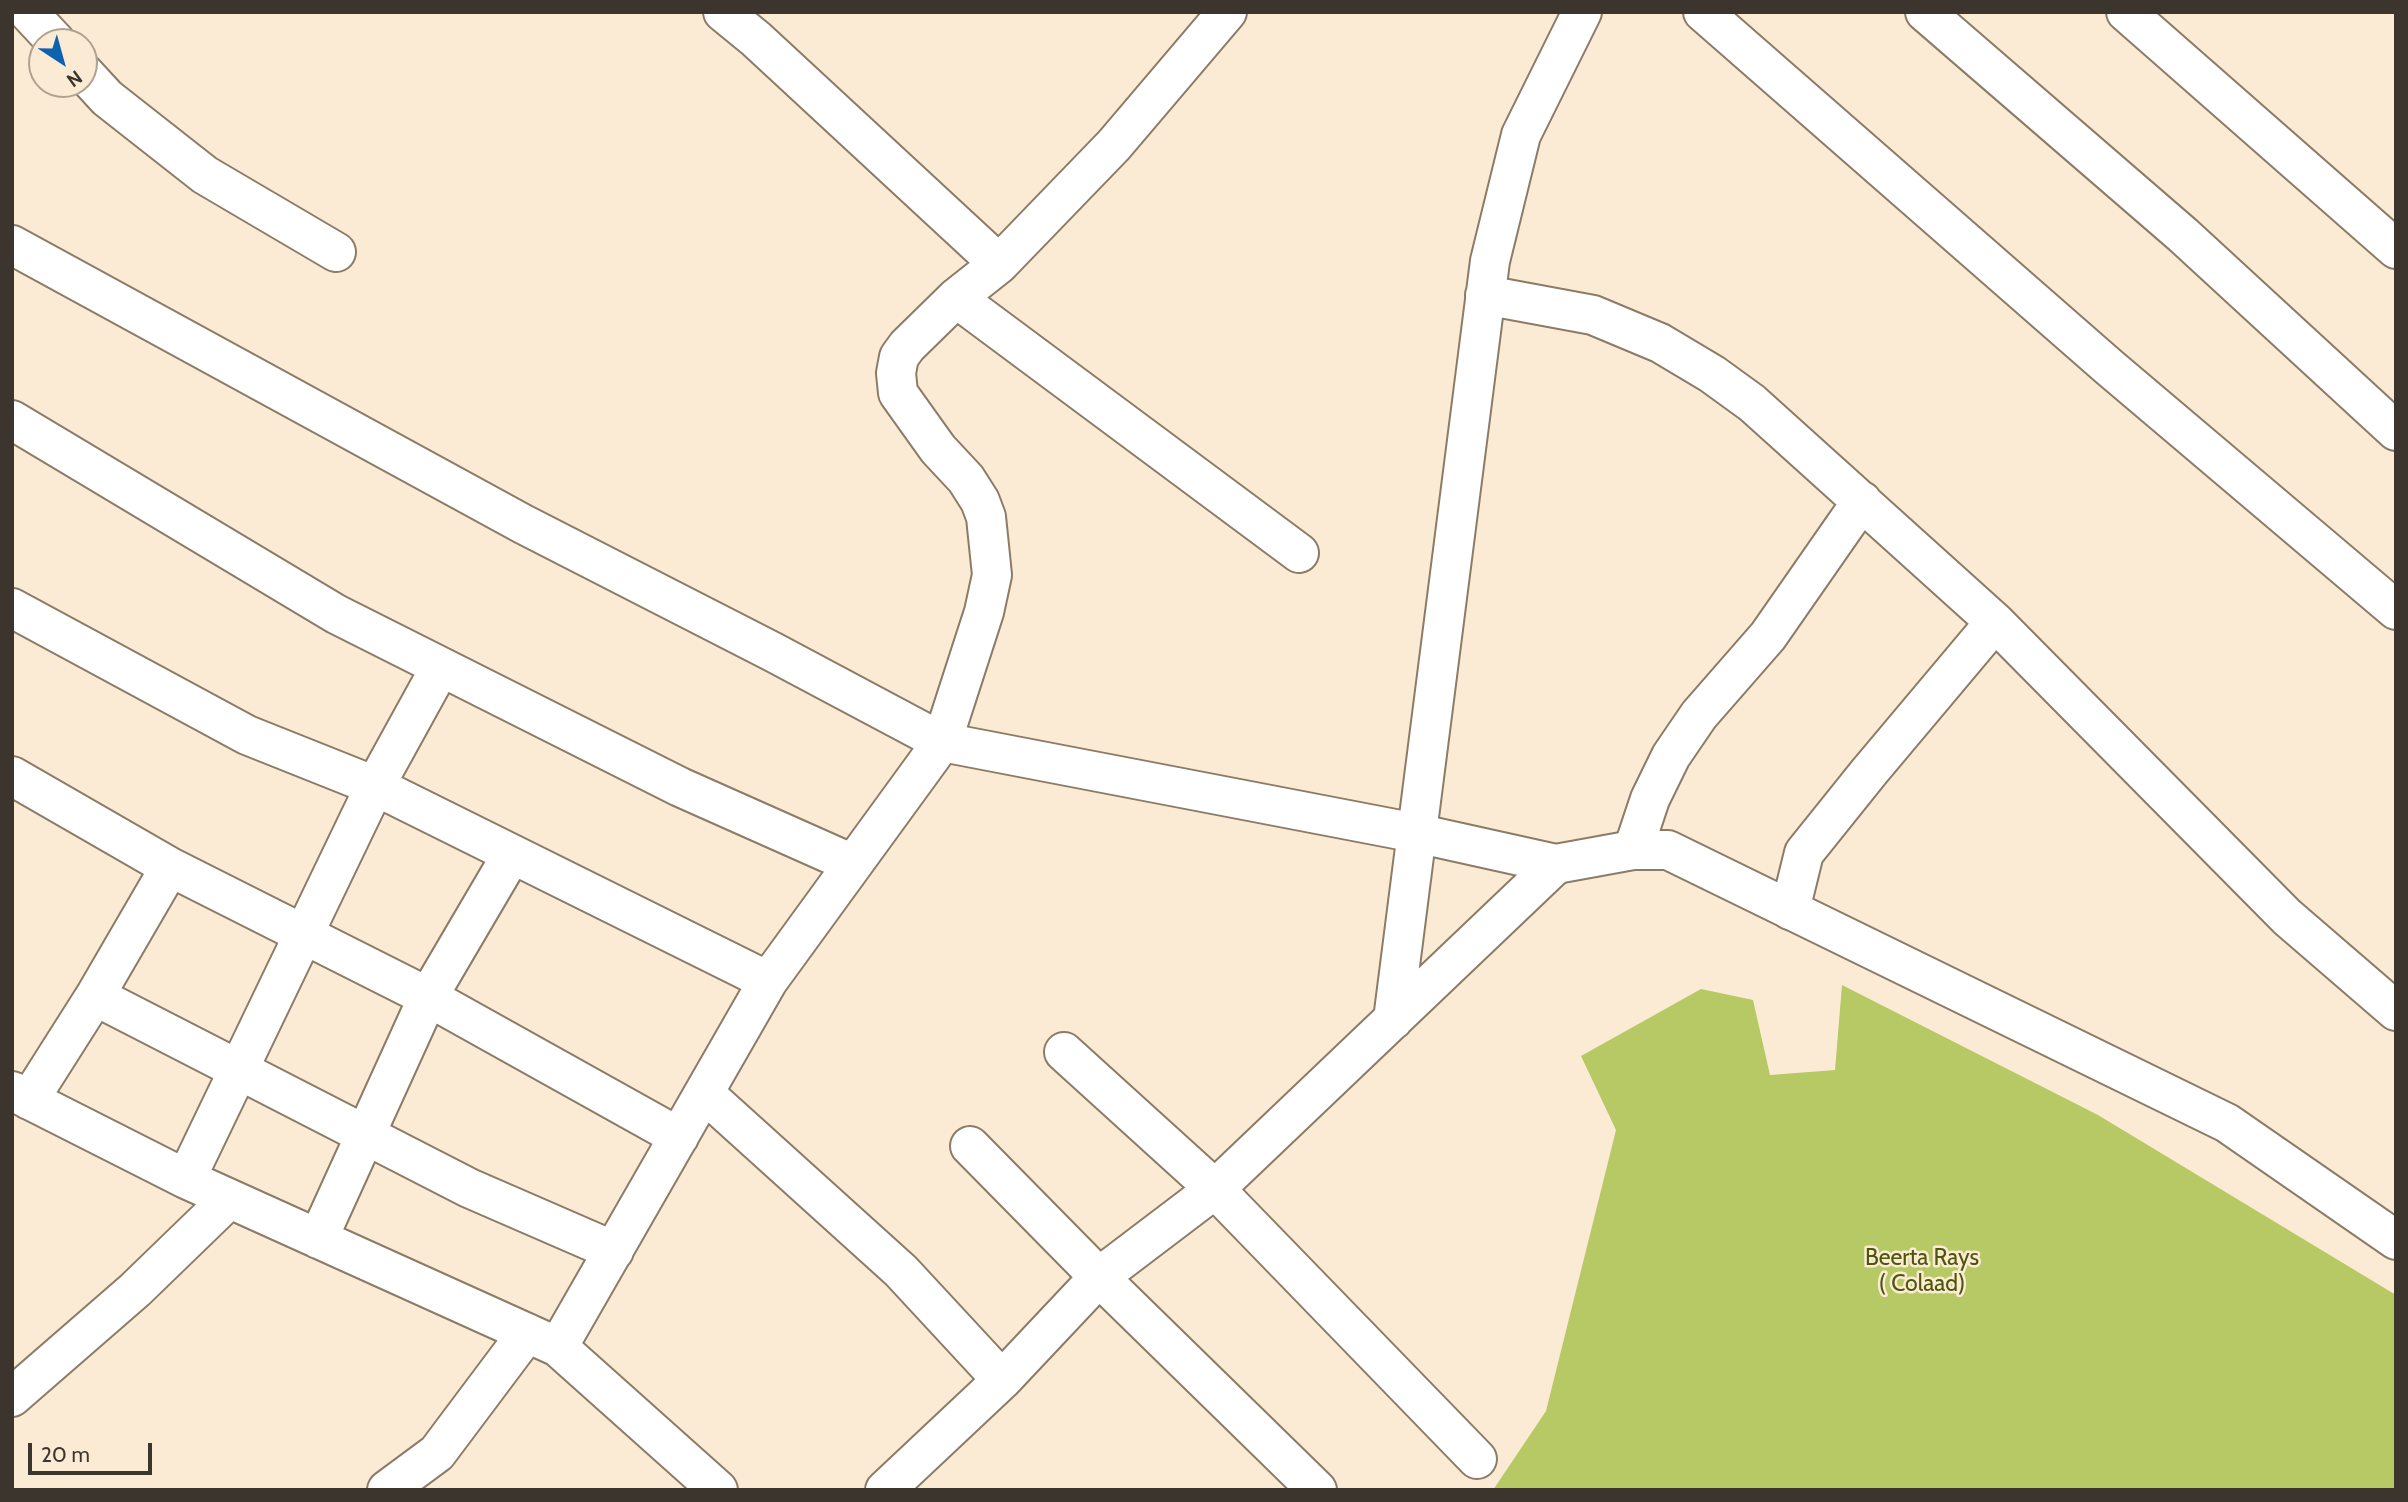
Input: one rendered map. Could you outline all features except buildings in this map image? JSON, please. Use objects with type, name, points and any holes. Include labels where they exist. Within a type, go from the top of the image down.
[{"type":"street","points":[[28,12],[43,28]]},
{"type":"street","points":[[723,12],[766,26],[999,264]]},
{"type":"street","points":[[1393,1020],[1486,295],[1497,228],[1521,135],[1582,12]]},
{"type":"street","points":[[1703,12],[2109,367],[2396,610]]},
{"type":"street","points":[[1925,12],[2183,235],[2396,431]]},
{"type":"street","points":[[2126,12],[2396,249]]},
{"type":"street","points":[[387,1490],[437,1452],[543,1340],[614,1251],[768,981],[942,742],[984,612],[992,575],[991,555],[985,513],[980,501],[966,479],[938,449],[898,393],[896,373],[899,357],[957,298],[999,264],[1114,145],[1223,13]]},
{"type":"street","points":[[98,88],[205,175],[336,252]]},
{"type":"street","points":[[12,245],[523,524],[942,742],[1416,833],[1556,864],[1633,850],[1668,850],[2227,1123],[2396,1240]]},
{"type":"street","points":[[1486,295],[1593,314],[1660,343],[1712,374],[1752,403],[1994,622],[2287,917],[2396,1012]]},
{"type":"street","points":[[957,298],[1299,553]]},
{"type":"street","points":[[12,421],[336,614],[680,787],[853,864]]},
{"type":"street","points":[[1633,850],[1650,799],[1671,756],[1699,715],[1768,636],[1862,501]]},
{"type":"street","points":[[12,607],[247,735],[375,786],[768,981]]},
{"type":"street","points":[[1790,910],[1804,853],[1994,622]]},
{"type":"street","points":[[186,1179],[375,786],[440,668]]},
{"type":"street","points":[[12,776],[170,867],[428,997],[679,1136]]},
{"type":"street","points":[[318,1239],[428,997],[512,854]]},
{"type":"street","points":[[908,1483],[1099,1277],[1215,1189],[1556,864]]},
{"type":"street","points":[[170,867],[95,996],[21,1095],[186,1179],[543,1340],[718,1490]]},
{"type":"street","points":[[95,996],[469,1188],[614,1251]]},
{"type":"street","points":[[1064,1052],[1215,1189],[1477,1459]]},
{"type":"street","points":[[704,1093],[901,1271],[1002,1380]]},
{"type":"street","points":[[970,1146],[1307,1486]]},
{"type":"street","points":[[19,1376],[135,1290],[229,1199]]},
{"type":"green space","name":"Beerta Rays ( Colaad)","points":[[1842,985],[2098,1115],[2396,1295],[2396,1490],[1493,1490],[1546,1411],[1616,1130],[1581,1056],[1701,989],[1753,1000],[1770,1075],[1835,1070]]}]
